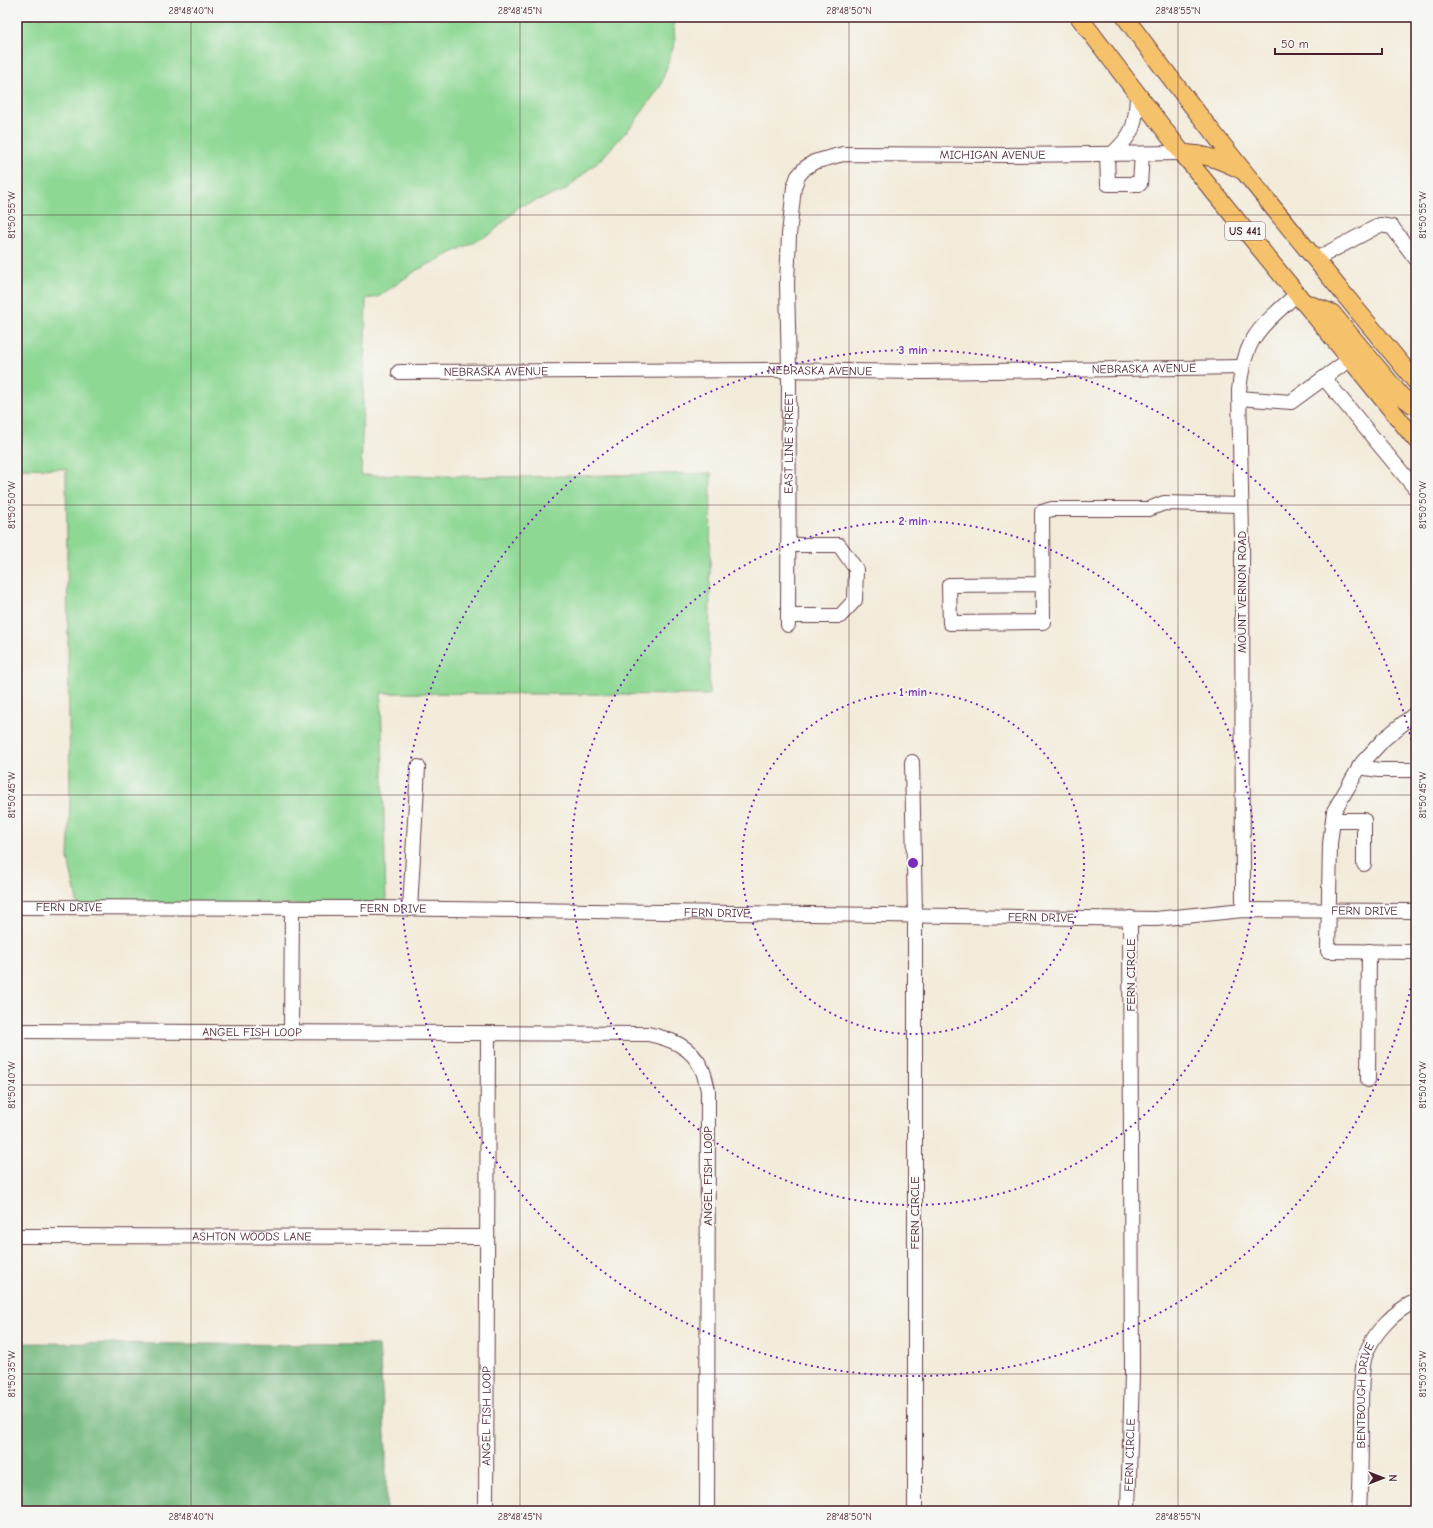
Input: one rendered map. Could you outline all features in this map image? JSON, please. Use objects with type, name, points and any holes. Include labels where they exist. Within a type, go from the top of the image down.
[{"type":"main road","name":"US 441","points":[[1079,17],[1182,153],[1416,440]]},
{"type":"main road","name":"US 441","points":[[1125,17],[1159,64],[1245,172],[1416,382]]},
{"type":"main road","points":[[1182,153],[1200,154],[1215,158],[1245,172]]},
{"type":"main road","points":[[1300,298],[1332,313],[1401,396],[1413,405],[1416,405]]},
{"type":"street","points":[[1137,95],[1137,116],[1132,130],[1124,144],[1109,154],[1108,184],[1140,184],[1142,154]]},
{"type":"street","name":"MICHIGAN AVENUE","points":[[805,168],[814,162],[843,154],[1182,153]]},
{"type":"street","name":"EAST LINE STREET","points":[[788,545],[838,545],[856,569],[855,600],[840,616],[788,620],[788,545],[789,370],[787,283],[789,235],[794,187],[798,176],[805,168]]},
{"type":"street","points":[[1316,259],[1380,225],[1392,227],[1416,259]]},
{"type":"street","name":"MOUNT VERNON ROAD","points":[[1243,910],[1239,398],[1242,367],[1248,347],[1256,333],[1265,323],[1300,298]]},
{"type":"street","points":[[1239,398],[1291,402],[1350,359]]},
{"type":"street","name":"NEBRASKA AVENUE","points":[[399,372],[789,370],[924,372],[1242,367]]},
{"type":"street","points":[[1324,378],[1414,487],[1416,486]]},
{"type":"street","points":[[1042,584],[949,585],[950,623],[1042,622],[1042,584],[1042,512],[1052,508],[1149,509],[1164,503],[1241,505]]},
{"type":"street","points":[[1416,713],[1384,739],[1359,767],[1334,811],[1330,844],[1328,910],[1328,951],[1416,952]]},
{"type":"street","name":"FERN CIRCLE","points":[[912,762],[915,915],[915,1511]]},
{"type":"street","points":[[410,909],[418,767]]},
{"type":"street","points":[[1359,767],[1379,770],[1416,770]]},
{"type":"street","points":[[1333,820],[1364,820],[1364,864]]},
{"type":"street","name":"FERN DRIVE","points":[[17,907],[410,909],[1156,919],[1243,910],[1416,911]]},
{"type":"street","points":[[291,1033],[292,908]]},
{"type":"street","name":"FERN CIRCLE","points":[[1128,1511],[1132,1374],[1130,918]]},
{"type":"street","points":[[1368,1080],[1369,951]]},
{"type":"street","name":"ANGEL FISH LOOP","points":[[17,1032],[648,1034],[669,1039],[688,1050],[702,1068],[708,1090],[707,1511]]},
{"type":"street","name":"ANGEL FISH LOOP","points":[[486,1511],[488,1034]]},
{"type":"street","name":"ASHTON WOODS LANE","points":[[17,1236],[487,1237]]},
{"type":"street","name":"BENTBOUGH DRIVE","points":[[1359,1511],[1361,1395],[1364,1358],[1369,1346],[1393,1316],[1407,1305],[1416,1301]]},
{"type":"green space","points":[[17,17],[673,17],[675,42],[660,87],[633,124],[603,157],[564,191],[520,206],[492,233],[417,270],[378,297],[366,299],[361,475],[520,477],[711,473],[709,695],[381,693],[386,904],[78,906],[68,858],[70,800],[66,469],[17,468]]},
{"type":"green space","points":[[17,1343],[379,1345],[386,1449],[386,1511],[17,1511]]}]
